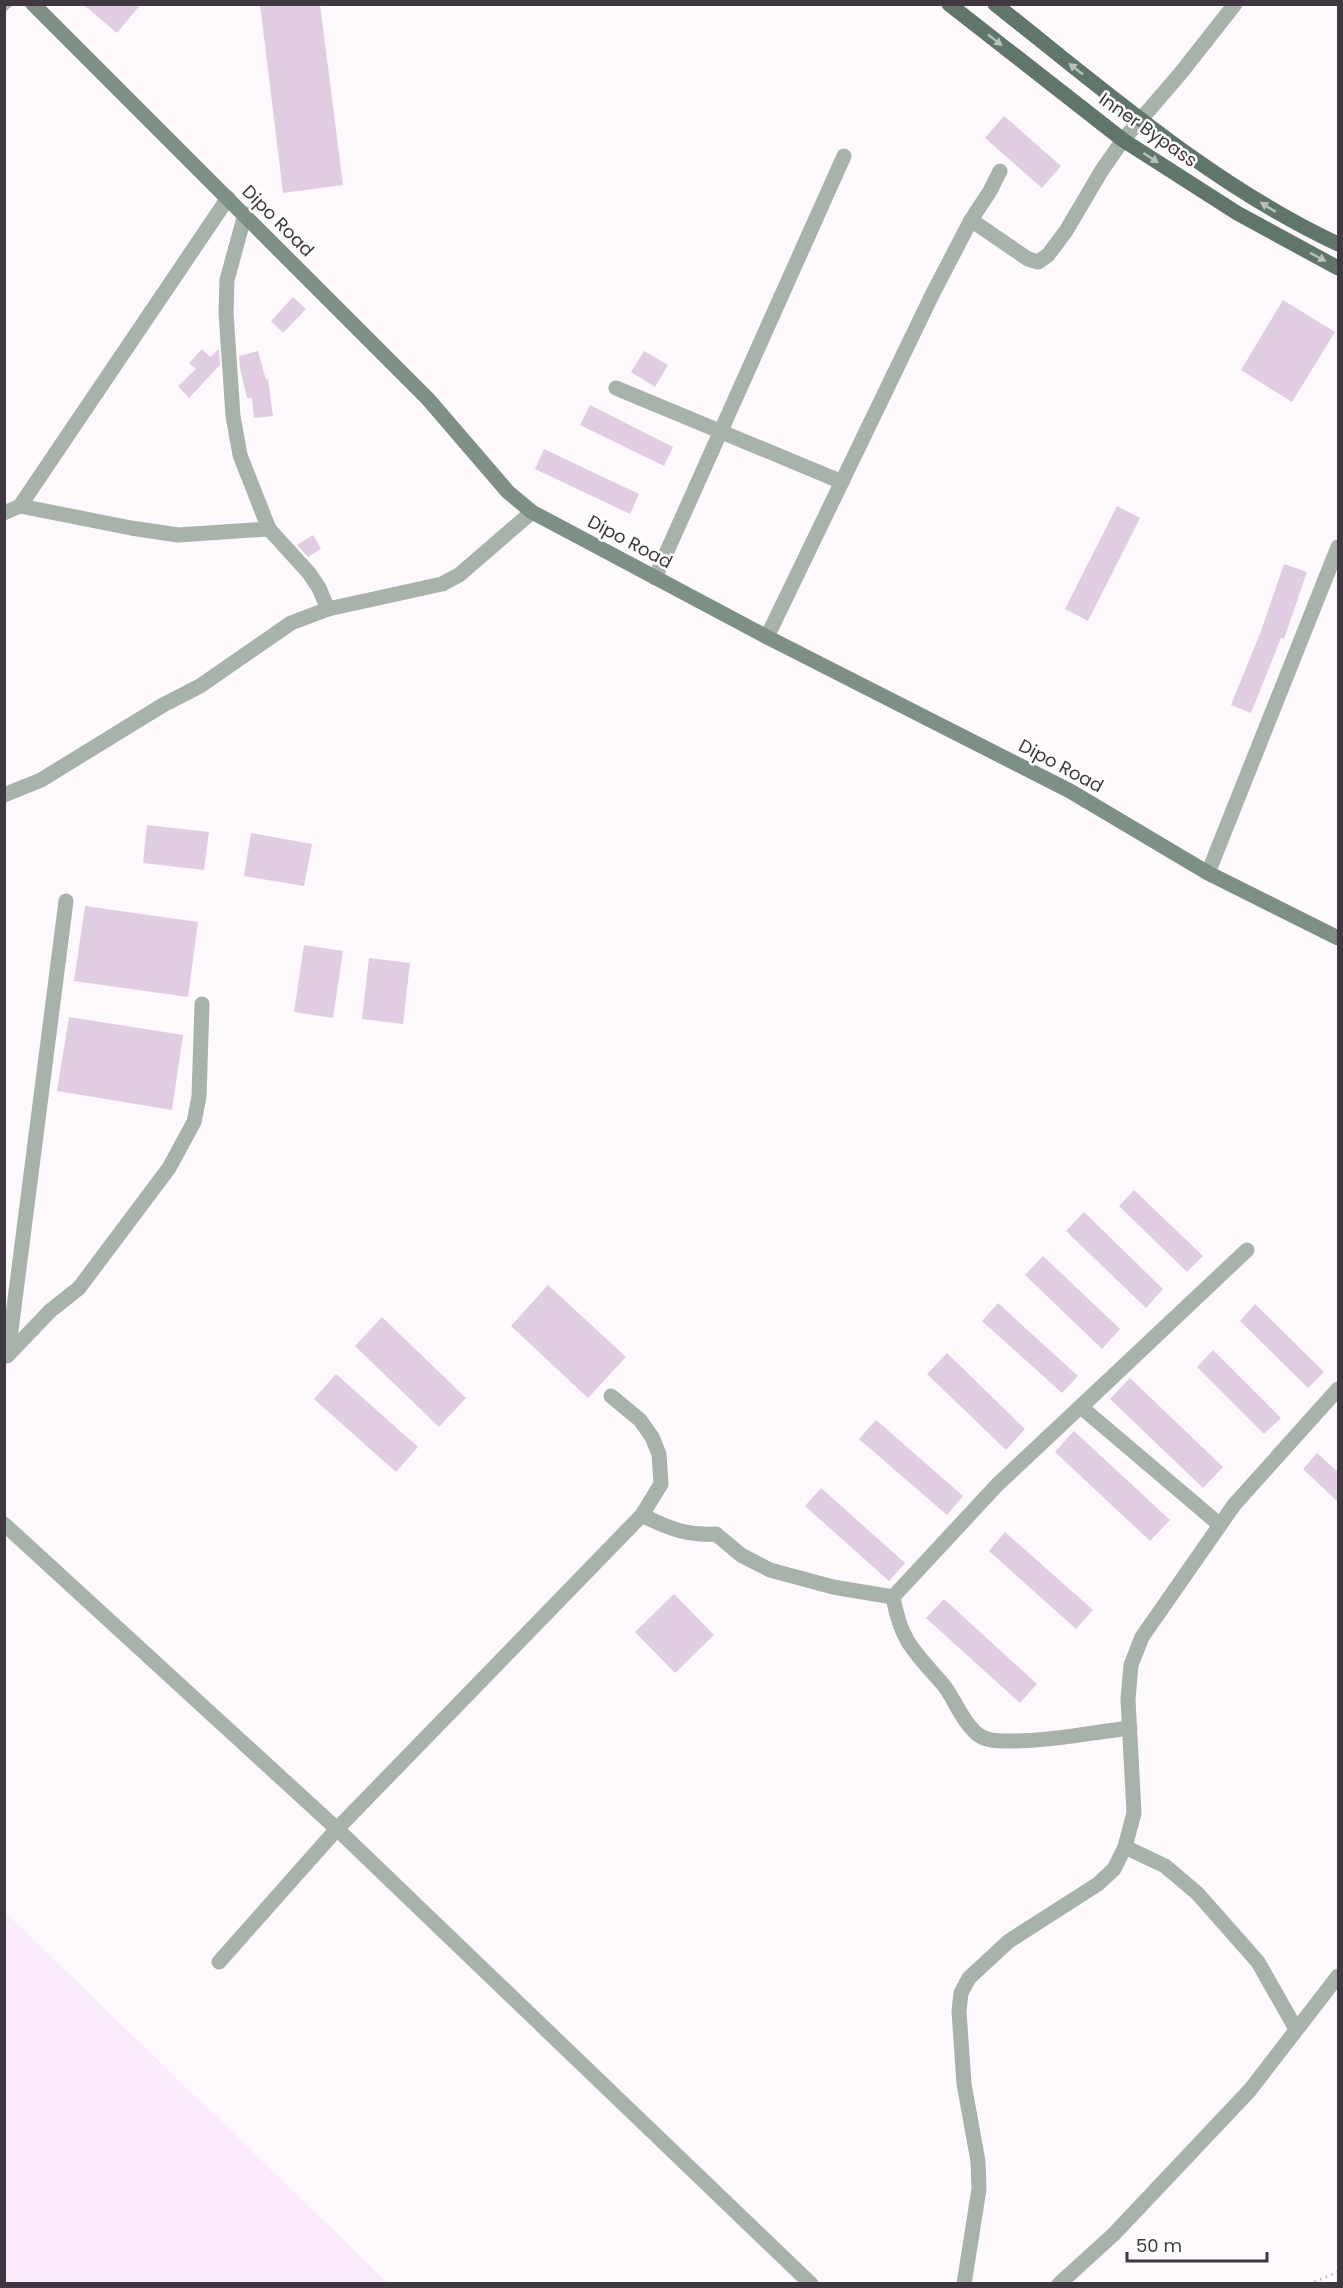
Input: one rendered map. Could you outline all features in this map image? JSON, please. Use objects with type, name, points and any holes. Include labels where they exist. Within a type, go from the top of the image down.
[{"type":"main road","name":"Dipo Road","points":[[33,4],[428,399],[508,492],[532,512],[767,637],[1070,791],[1208,873],[1338,938]]},
{"type":"main road","name":"Inner Bypass","points":[[949,4],[1124,140],[1237,213],[1338,268]]},
{"type":"main road","name":"Inner Bypass","points":[[994,4],[1141,120],[1272,210],[1338,244]]},
{"type":"street","points":[[971,220],[1028,259],[1038,262],[1048,255],[1066,231],[1102,170],[1124,140],[1235,4]]},
{"type":"street","points":[[655,578],[844,156]]},
{"type":"street","points":[[767,637],[971,220],[1000,171]]},
{"type":"street","points":[[4,513],[20,506],[228,198]]},
{"type":"street","points":[[245,214],[227,280],[226,312],[233,416],[240,454],[269,529],[309,573],[320,588],[328,609]]},
{"type":"street","points":[[616,388],[842,482]]},
{"type":"street","points":[[20,506],[178,535],[269,529]]},
{"type":"street","points":[[4,795],[41,780],[163,705],[200,686],[291,623],[328,609],[442,584],[459,575],[532,512]]},
{"type":"street","points":[[1208,873],[1338,547]]},
{"type":"street","points":[[6,1356],[66,901]]},
{"type":"street","points":[[6,1356],[50,1311],[79,1288],[169,1168],[194,1122],[199,1097],[202,1004]]},
{"type":"street","points":[[893,1597],[997,1485],[1247,1250],[1081,1407]]},
{"type":"street","points":[[964,2283],[979,2189],[978,2160],[964,2084],[959,2011],[961,1994],[969,1978],[1009,1941],[1098,1884],[1114,1869],[1125,1847],[1134,1813],[1128,1699],[1131,1665],[1143,1637],[1234,1505],[1338,1389]]},
{"type":"street","points":[[219,1962],[337,1828],[642,1515],[661,1484],[659,1454],[652,1437],[640,1420],[611,1396]]},
{"type":"street","points":[[1081,1407],[1220,1526]]},
{"type":"street","points":[[642,1515],[663,1526],[685,1533],[716,1534],[741,1555],[770,1570],[834,1587],[893,1597]]},
{"type":"street","points":[[4,1524],[337,1828],[811,2283]]},
{"type":"street","points":[[893,1597],[901,1631],[915,1654],[943,1684],[958,1712],[974,1732],[982,1738],[1001,1741],[1018,1740],[1130,1728]]},
{"type":"street","points":[[1125,1847],[1165,1866],[1197,1893],[1258,1962],[1296,2029]]},
{"type":"street","points":[[1059,2283],[1114,2234],[1250,2090],[1338,1976]]},
{"type":"lane","points":[[4,8],[8,4]]},
{"type":"path","points":[[1309,2283],[1338,2272]]},
{"type":"shaded area","points":[[5,1912],[388,2283],[5,2283]]},
{"type":"building","points":[[83,4],[141,4],[117,33]]},
{"type":"building","points":[[260,4],[320,4],[343,185],[283,193]]},
{"type":"building","points":[[1004,116],[1061,166],[1042,188],[985,138]]},
{"type":"building","points":[[293,297],[306,309],[283,333],[271,321]]},
{"type":"building","points":[[1283,300],[1335,332],[1292,402],[1241,370]]},
{"type":"building","points":[[202,349],[210,357],[219,349],[220,365],[189,398],[178,386],[196,369],[189,363]]},
{"type":"building","points":[[258,351],[266,380],[268,379],[273,416],[254,418],[252,398],[247,398],[239,356]]},
{"type":"building","points":[[644,351],[668,365],[655,387],[631,372]]},
{"type":"building","points":[[590,405],[673,447],[664,466],[580,425]]},
{"type":"building","points":[[544,449],[639,494],[630,514],[535,469]]},
{"type":"building","points":[[1117,506],[1140,518],[1088,621],[1065,609]]},
{"type":"building","points":[[313,535],[321,549],[308,557],[297,545]]},
{"type":"building","points":[[1284,564],[1307,572],[1284,639],[1281,638],[1251,713],[1231,705],[1261,631]]},
{"type":"building","points":[[147,825],[209,832],[204,870],[143,863]]},
{"type":"building","points":[[251,833],[312,844],[304,886],[244,876]]},
{"type":"building","points":[[85,906],[198,922],[188,997],[74,981]]},
{"type":"building","points":[[304,945],[343,951],[333,1018],[294,1012]]},
{"type":"building","points":[[369,958],[410,963],[403,1024],[362,1019]]},
{"type":"building","points":[[69,1017],[183,1035],[172,1110],[57,1091]]},
{"type":"building","points":[[1134,1190],[1203,1256],[1187,1272],[1119,1206]]},
{"type":"building","points":[[1084,1212],[1163,1289],[1146,1308],[1066,1231]]},
{"type":"building","points":[[1043,1256],[1120,1329],[1102,1349],[1025,1275]]},
{"type":"building","points":[[548,1285],[626,1357],[588,1398],[511,1326]]},
{"type":"building","points":[[998,1303],[1078,1376],[1062,1393],[982,1321]]},
{"type":"building","points":[[1255,1304],[1324,1372],[1308,1388],[1240,1321]]},
{"type":"building","points":[[382,1317],[466,1398],[439,1427],[355,1346]]},
{"type":"building","points":[[1213,1350],[1281,1418],[1264,1434],[1197,1367]]},
{"type":"building","points":[[947,1353],[1025,1429],[1006,1450],[927,1374]]},
{"type":"building","points":[[336,1374],[418,1447],[396,1472],[314,1399]]},
{"type":"building","points":[[1130,1378],[1223,1467],[1203,1488],[1110,1399]]},
{"type":"building","points":[[876,1420],[963,1496],[947,1515],[859,1439]]},
{"type":"building","points":[[1074,1431],[1170,1520],[1150,1541],[1055,1452]]},
{"type":"building","points":[[1317,1453],[1338,1472],[1338,1502],[1303,1469]]},
{"type":"building","points":[[821,1488],[905,1563],[889,1581],[805,1506]]},
{"type":"building","points":[[1005,1532],[1093,1610],[1076,1629],[989,1551]]},
{"type":"building","points":[[674,1594],[714,1635],[675,1673],[635,1632]]},
{"type":"building","points":[[944,1599],[1037,1684],[1020,1703],[926,1618]]}]
